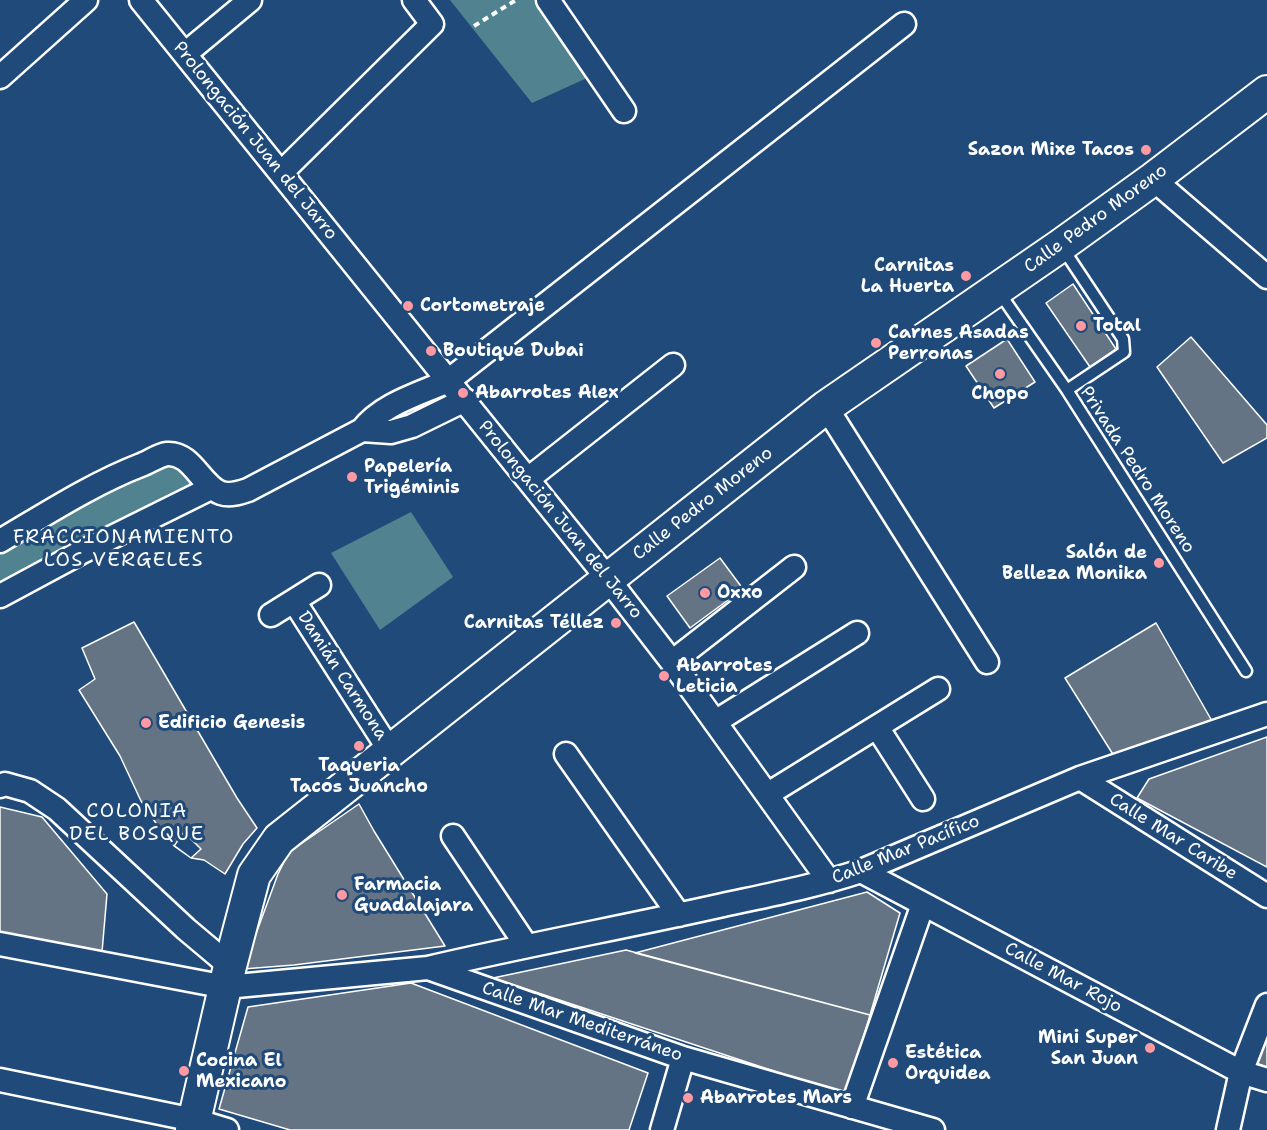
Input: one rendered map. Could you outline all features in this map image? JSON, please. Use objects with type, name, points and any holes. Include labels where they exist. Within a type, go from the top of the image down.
[{"type":"street","points":[[0,77],[86,0]]},
{"type":"street","name":"Prolongación Juan del Jarro","points":[[141,0],[608,579],[672,662],[829,881]]},
{"type":"street","points":[[185,54],[250,0]]},
{"type":"street","points":[[281,173],[432,24],[414,0]]},
{"type":"street","points":[[548,0],[624,111]]},
{"type":"street","points":[[0,541],[114,476],[167,454],[179,457],[190,464],[211,488],[222,494],[234,494],[248,490],[362,430],[370,419],[384,410],[448,381],[904,24]]},
{"type":"street","name":"Calle Pedro Moreno","points":[[193,1125],[254,875],[279,839],[826,407],[1060,246],[1267,92]]},
{"type":"street","points":[[1153,179],[1263,265]]},
{"type":"street","points":[[528,479],[673,365]]},
{"type":"street","points":[[362,430],[391,432],[412,426],[465,400]]},
{"type":"street","points":[[826,407],[987,662]]},
{"type":"street","points":[[0,596],[80,553],[211,488]]},
{"type":"street","points":[[672,662],[794,567]]},
{"type":"street","points":[[271,615],[319,585]]},
{"type":"street","name":"Damián Carmona","points":[[294,601],[390,751]]},
{"type":"street","points":[[715,722],[857,633]]},
{"type":"street","points":[[768,794],[938,689]]},
{"type":"street","name":"Calle Mar Pacífico","points":[[428,968],[829,881],[861,871],[1080,778],[1267,714]]},
{"type":"street","points":[[877,727],[923,799]]},
{"type":"street","points":[[566,754],[679,915]]},
{"type":"street","name":"Calle Mar Caribe","points":[[1080,778],[1267,896]]},
{"type":"street","points":[[0,786],[5,784],[30,791],[57,809],[186,930],[228,976]]},
{"type":"street","points":[[453,836],[526,945]]},
{"type":"street","name":"Calle Mar Rojo","points":[[861,871],[1241,1072],[1267,1080]]},
{"type":"street","points":[[852,1107],[923,904]]},
{"type":"street","name":"Calle Mar Mediterráneo","points":[[0,944],[228,976],[428,968],[683,1058],[933,1130]]},
{"type":"street","points":[[1228,1130],[1241,1072],[1267,1005]]},
{"type":"street","points":[[662,1130],[683,1058]]},
{"type":"street","points":[[0,1080],[193,1125],[227,1130]]},
{"type":"lane","points":[[1060,246],[1123,339],[1124,352],[1067,390]]},
{"type":"lane","name":"Privada Pedro Moreno","points":[[997,289],[1067,390],[1246,671]]},
{"type":"path","points":[[474,26],[516,0]]},
{"type":"green space","points":[[450,0],[548,0],[598,73],[532,103]]},
{"type":"green space","points":[[168,461],[178,465],[200,486],[0,589],[0,550],[113,485]]},
{"type":"green space","points":[[411,512],[453,577],[380,630],[331,553]]},
{"type":"building","name":"Total","points":[[1073,284],[1116,349],[1090,367],[1046,303]]},
{"type":"building","points":[[1191,337],[1267,425],[1267,438],[1223,463],[1157,367]]},
{"type":"building","name":"Chopo","points":[[1007,339],[1035,382],[994,408],[966,366]]},
{"type":"building","name":"Oxxo","points":[[720,558],[743,589],[690,628],[667,596]]},
{"type":"building","name":"Edificio Genesis","points":[[134,622],[257,828],[243,844],[225,874],[204,860],[191,858],[168,841],[141,801],[120,756],[79,690],[95,679],[82,648]]},
{"type":"building","points":[[1156,623],[1212,721],[1114,756],[1065,678]]},
{"type":"building","points":[[1267,737],[1267,867],[1137,798],[1149,779]]},
{"type":"building","name":"Farmacia Guadalajara","points":[[359,804],[445,946],[243,969],[278,874],[289,852]]},
{"type":"building","points":[[0,807],[42,817],[107,894],[102,952],[0,933]]},
{"type":"building","points":[[184,832],[201,849],[191,858],[174,846]]},
{"type":"building","points":[[867,892],[900,913],[870,1015],[635,953]]},
{"type":"building","points":[[626,950],[870,1015],[846,1095],[493,978]]},
{"type":"building","points":[[411,983],[648,1073],[629,1130],[290,1130],[219,1109],[248,1007]]},
{"type":"building","points":[[1267,1038],[1267,1067],[1256,1063]]},
{"type":"place","name":"Sazon Mixe Tacos","points":[[1146,150]]},
{"type":"place","name":"Carnitas La Huerta","points":[[966,276]]},
{"type":"place","name":"Cortometraje","points":[[408,306]]},
{"type":"place","name":"Total","points":[[1081,326]]},
{"type":"place","name":"Carnes Asadas Perronas","points":[[876,343]]},
{"type":"place","name":"Boutique Dubai","points":[[431,351]]},
{"type":"place","name":"Chopo","points":[[1000,374]]},
{"type":"place","name":"Abarrotes Alex","points":[[463,393]]},
{"type":"place","name":"Papelería Trigéminis","points":[[352,477]]},
{"type":"place","name":"Salón de Belleza Monika","points":[[1159,563]]},
{"type":"place","name":"Oxxo","points":[[705,593]]},
{"type":"place","name":"Carnitas Téllez","points":[[616,623]]},
{"type":"place","name":"Abarrotes Leticia","points":[[664,676]]},
{"type":"place","name":"Edificio Genesis","points":[[146,723]]},
{"type":"place","name":"Taqueria Tacos Juancho","points":[[359,746]]},
{"type":"place","name":"Farmacia Guadalajara","points":[[342,895]]},
{"type":"place","name":"Mini Super San Juan","points":[[1150,1048]]},
{"type":"place","name":"Estética Orquidea","points":[[893,1063]]},
{"type":"place","name":"Cocina El Mexicano","points":[[184,1071]]},
{"type":"place","name":"Abarrotes Mars","points":[[688,1098]]},
{"type":"district","name":"FRACCIONAMIENTO LOS VERGELES","points":[[124,550]]},
{"type":"district","name":"COLONIA DEL BOSQUE","points":[[137,824]]}]
